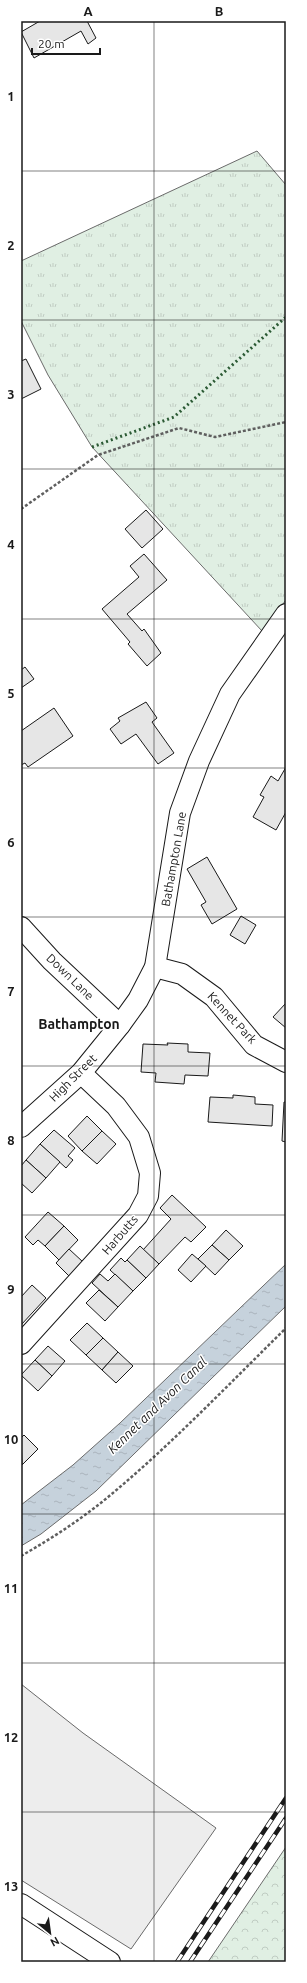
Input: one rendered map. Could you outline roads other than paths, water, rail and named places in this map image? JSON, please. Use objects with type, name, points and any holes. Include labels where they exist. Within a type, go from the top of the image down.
[{"type":"street","name":"Bathampton Lane","points":[[120,1025],[138,1000],[155,967],[180,813],[199,761],[230,694],[286,614]]},
{"type":"street","name":"Down Lane","points":[[21,928],[120,1025]]},
{"type":"street","name":"Kennet Park","points":[[155,967],[182,974],[214,997],[254,1044],[286,1062]]},
{"type":"street","name":"High Street","points":[[21,1127],[81,1073],[120,1025]]},
{"type":"street","name":"Harbutts","points":[[21,1344],[138,1215],[148,1196],[150,1173],[139,1137],[116,1106],[81,1073]]},
{"type":"street","points":[[21,1904],[55,1928],[110,1962]]},
{"type":"water","name":"Kennet and Avon Canal","points":[[286,1264],[286,1306],[96,1491],[41,1534],[21,1546],[21,1505],[73,1465],[120,1423]]},
{"type":"railway","points":[[177,1962],[286,1798]]},
{"type":"railway","points":[[190,1962],[286,1818]]},
{"type":"district","name":"Bathampton","points":[[79,1024]]}]
